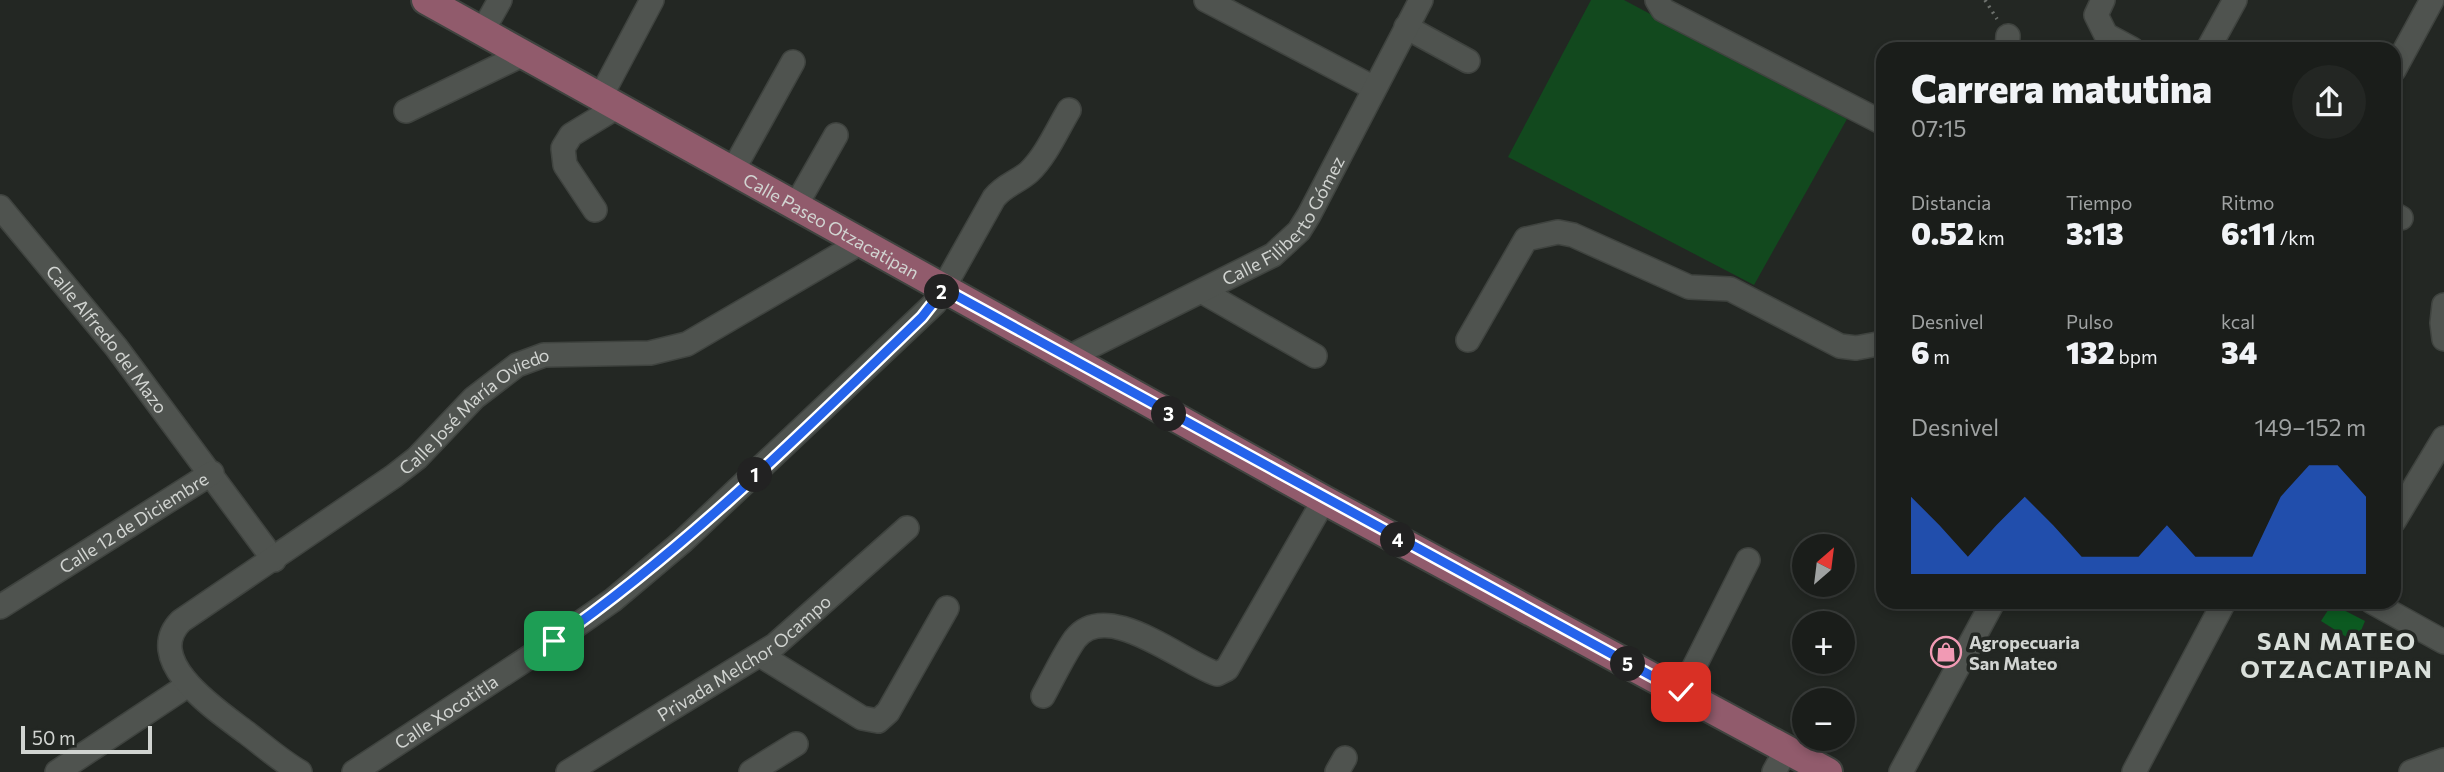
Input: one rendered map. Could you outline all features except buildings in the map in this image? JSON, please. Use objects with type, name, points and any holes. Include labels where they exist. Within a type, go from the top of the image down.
[{"type":"main road","name":"Calle Paseo Otzacatipan","points":[[426,0],[1324,500],[1681,692],[1780,761],[1828,772]]},
{"type":"street","points":[[482,32],[500,0]]},
{"type":"street","points":[[595,209],[565,165],[562,148],[571,135],[609,103],[652,0]]},
{"type":"street","points":[[1206,0],[1374,88]]},
{"type":"street","name":"Calle Filiberto Gómez","points":[[1067,358],[1273,255],[1299,231],[1421,0]]},
{"type":"street","points":[[2103,0],[2096,15],[2101,30],[2121,42]]},
{"type":"street","points":[[2212,42],[2235,0]]},
{"type":"street","points":[[2401,57],[2432,0]]},
{"type":"street","points":[[1657,2],[1663,10],[1876,119]]},
{"type":"street","points":[[1406,27],[1468,61]]},
{"type":"street","points":[[406,111],[522,55]]},
{"type":"street","points":[[732,172],[793,62]]},
{"type":"street","name":"Calle Xocotitla","points":[[354,772],[554,641],[645,575],[831,405],[922,317],[944,289],[994,198],[1001,189],[1019,180],[1035,165],[1069,110]]},
{"type":"street","points":[[795,207],[836,135]]},
{"type":"street","name":"Calle Alfredo del Mazo","points":[[0,207],[116,347],[212,473]]},
{"type":"street","points":[[1468,340],[1526,239],[1558,232],[1573,235],[1689,287],[1730,289],[1840,346],[1856,348],[1876,344]]},
{"type":"street","name":"Calle José María Oviedo","points":[[300,772],[203,701],[187,685],[169,646],[173,629],[417,458],[474,398],[517,365],[544,355],[650,353],[687,344],[860,243]]},
{"type":"street","points":[[1203,292],[1315,356]]},
{"type":"street","points":[[2444,305],[2441,323],[2444,339]]},
{"type":"street","points":[[2401,509],[2444,438]]},
{"type":"street","name":"Calle 12 de Diciembre","points":[[0,607],[212,473],[274,560]]},
{"type":"street","points":[[1043,696],[1077,638],[1104,624],[1128,630],[1202,669],[1217,674],[1227,669],[1324,500]]},
{"type":"street","name":"Privada Melchor Ocampo","points":[[568,772],[760,655],[791,632],[908,528]]},
{"type":"street","points":[[1681,692],[1748,560]]},
{"type":"street","points":[[760,655],[862,718],[878,721],[888,712],[947,608]]},
{"type":"street","points":[[1901,772],[1989,609]]},
{"type":"street","points":[[2134,772],[2220,609]]},
{"type":"street","points":[[2385,609],[2444,642]]},
{"type":"street","points":[[57,772],[187,685]]},
{"type":"street","points":[[751,772],[796,744]]},
{"type":"street","points":[[2411,772],[2444,760]]},
{"type":"green space","points":[[1591,0],[1624,0],[1847,119],[1754,285],[1508,157]]},
{"type":"place","name":"Agropecuaria San Mateo","points":[[1946,652]]},
{"type":"district","name":"SAN MATEO OTZACATIPAN","points":[[2337,654]]},
{"type":"route","points":[[554,641],[645,575],[683,541],[831,405],[922,317],[944,289],[1324,500],[1681,692]]}]
